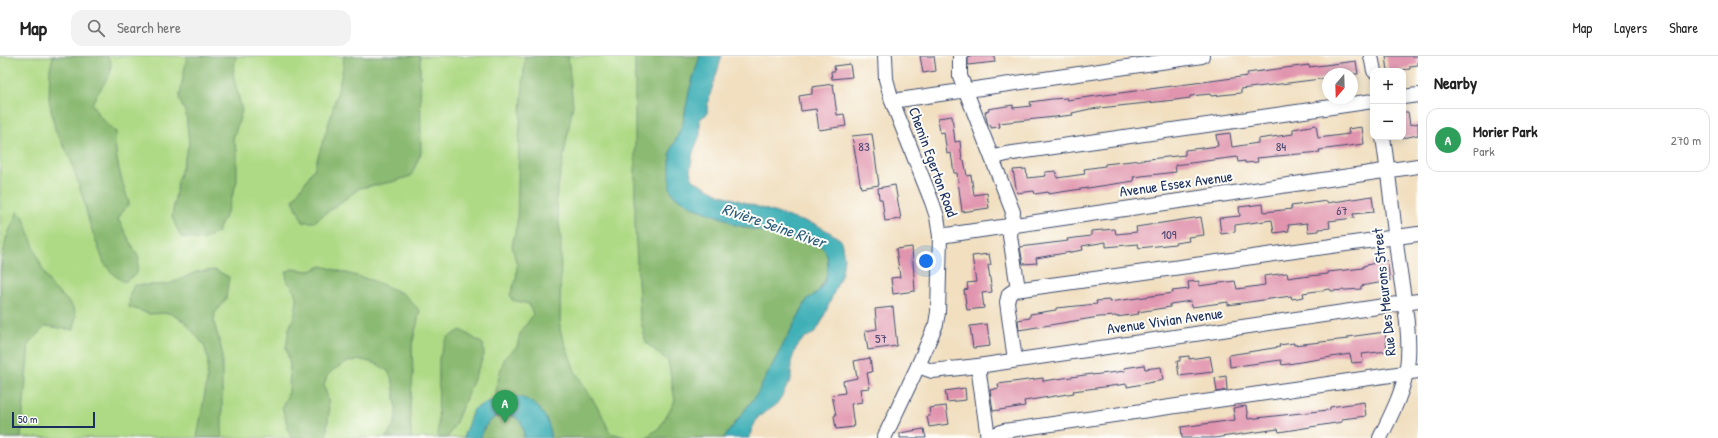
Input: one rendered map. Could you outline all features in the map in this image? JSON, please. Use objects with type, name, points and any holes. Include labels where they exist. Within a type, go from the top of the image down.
[{"type":"street","name":"Chemin Egerton Road","points":[[884,438],[936,324],[938,312],[940,236],[937,217],[892,101],[886,79],[886,56]]},
{"type":"street","points":[[960,56],[960,76],[1013,212],[1010,236],[1018,289]]},
{"type":"street","points":[[892,101],[1202,56]]},
{"type":"street","points":[[1371,56],[1373,68]]},
{"type":"street","points":[[1406,97],[1418,95]]},
{"type":"street","points":[[992,158],[1006,154],[1370,101]]},
{"type":"street","name":"Rue Des Meurons Street","points":[[1380,438],[1412,372],[1408,349],[1411,302],[1395,238],[1383,140]]},
{"type":"street","name":"Avenue Essex Avenue","points":[[940,236],[1418,166]]},
{"type":"street","points":[[1015,360],[1007,302],[1009,294],[1018,289],[1418,234]]},
{"type":"street","name":"Avenue Vivian Avenue","points":[[918,366],[932,371],[978,366],[1411,302]]},
{"type":"street","points":[[978,366],[987,438],[1004,431],[1412,372]]},
{"type":"green space","points":[[0,56],[700,56],[683,123],[724,438],[550,438],[550,434],[504,397],[473,410],[463,438],[0,438]]},
{"type":"green space","points":[[53,56],[107,56],[111,62],[110,74],[92,103],[99,116],[116,132],[115,141],[117,159],[129,203],[118,219],[139,258],[137,273],[124,282],[114,275],[104,263],[89,222],[70,158],[55,129],[49,99],[50,69]]},
{"type":"green space","points":[[187,56],[236,56],[233,75],[242,111],[233,139],[237,150],[237,181],[228,210],[217,233],[202,240],[181,237],[172,217],[178,180],[189,144],[186,114],[179,99]]},
{"type":"green space","points":[[344,56],[420,56],[421,153],[411,176],[392,182],[360,188],[314,222],[303,222],[293,200],[314,169],[331,116],[342,74]]},
{"type":"green space","points":[[525,56],[568,56],[573,105],[556,198],[561,239],[560,330],[575,371],[601,413],[610,433],[630,438],[550,438],[550,434],[497,399],[496,391],[505,357],[517,347],[520,333],[533,315],[529,304],[512,300],[510,295],[516,280],[517,266],[512,246],[517,223],[519,140]]},
{"type":"green space","points":[[635,56],[700,56],[690,88],[683,123],[670,153],[693,207],[728,220],[732,224],[821,246],[826,252],[828,258],[828,272],[822,286],[813,297],[808,298],[757,394],[724,438],[645,438],[659,428],[675,401],[668,361],[646,343],[640,317],[635,227]]},
{"type":"green space","points":[[18,211],[23,216],[44,273],[53,287],[71,305],[76,314],[76,319],[74,330],[46,326],[29,343],[21,438],[0,438],[0,274],[6,238]]},
{"type":"green space","points":[[322,266],[374,281],[404,294],[420,311],[412,345],[413,374],[410,405],[411,438],[386,438],[395,423],[396,407],[393,382],[388,371],[377,364],[362,360],[349,361],[333,370],[327,376],[324,386],[328,399],[329,412],[326,438],[291,438],[282,407],[289,392],[290,365],[286,348],[289,329],[295,314],[297,299],[293,288],[287,281],[286,272],[292,269],[310,271]]},
{"type":"green space","points":[[215,270],[229,277],[226,299],[215,313],[214,322],[222,351],[222,438],[197,438],[207,381],[208,359],[204,345],[184,321],[169,313],[150,314],[129,307],[130,294],[134,285],[169,284],[196,272]]},
{"type":"green space","points":[[461,330],[483,344],[484,355],[456,422],[447,438],[438,438],[439,358],[447,338]]},
{"type":"green space","points":[[503,415],[520,420],[523,427],[524,438],[481,438],[482,433],[488,423],[491,420]]},
{"type":"water","name":"Rivière Seine River","points":[[700,56],[722,56],[708,101],[707,114],[700,119],[700,135],[693,152],[690,171],[693,180],[719,194],[822,228],[841,240],[844,258],[842,273],[822,321],[815,333],[804,338],[796,348],[791,362],[791,379],[775,406],[758,417],[749,438],[724,438],[757,394],[808,298],[820,290],[824,283],[828,267],[827,259],[821,246],[732,224],[728,220],[693,207],[673,195],[670,188],[670,153],[683,123],[690,88]]},
{"type":"water","points":[[514,396],[527,400],[538,407],[545,416],[549,427],[550,438],[524,438],[523,427],[518,419],[512,415],[504,414],[497,416],[490,421],[484,429],[481,438],[463,438],[473,410],[492,400]]},
{"type":"building","points":[[920,56],[934,56],[936,71],[923,73]]},
{"type":"building","points":[[968,56],[994,56],[995,62],[968,65]]},
{"type":"building","points":[[1386,56],[1418,56],[1418,65],[1410,66],[1410,69],[1388,68]]},
{"type":"building","points":[[1356,61],[1357,68],[1322,68],[1322,79],[1241,89],[1241,93],[1211,96],[1210,94],[1190,96],[1190,98],[1175,100],[1090,109],[1072,113],[1073,115],[999,123],[1000,127],[991,128],[991,125],[988,125],[985,112],[989,111],[988,109],[1013,105],[1013,108],[1031,106],[1030,102],[1067,98],[1067,100],[1248,76],[1247,73],[1269,70],[1309,65],[1309,67]]},
{"type":"building","points":[[850,64],[852,77],[832,79],[831,71],[835,71],[834,66]]},
{"type":"building","points":[[833,84],[837,115],[844,114],[846,126],[819,130],[816,109],[801,111],[799,96],[812,94],[812,87]]},
{"type":"building","points":[[1406,112],[1408,112],[1410,125],[1418,123],[1418,135],[1406,137]]},
{"type":"building","points":[[952,116],[955,142],[960,141],[962,160],[964,160],[967,176],[971,175],[974,195],[987,193],[989,208],[962,212],[957,173],[954,173],[951,153],[947,154],[944,132],[940,133],[938,118]]},
{"type":"building","points":[[1316,125],[1318,138],[1349,134],[1348,129],[1362,127],[1364,144],[1319,150],[1320,152],[1257,158],[1258,162],[1238,162],[1237,157],[1175,165],[1176,172],[1133,177],[1134,181],[1048,194],[1048,192],[1035,194],[1034,191],[1017,193],[1013,170],[1026,169],[1027,178],[1046,176],[1045,172],[1056,171],[1057,178],[1085,174],[1084,169],[1105,166],[1105,164],[1185,155],[1185,150],[1218,146],[1216,135],[1230,133],[1232,147],[1258,143],[1258,139],[1293,134],[1293,129]]},
{"type":"building","points":[[872,134],[879,185],[861,188],[852,136]]},
{"type":"building","points":[[895,185],[901,219],[885,221],[882,199],[879,199],[878,188]]},
{"type":"building","points":[[1372,196],[1374,212],[1353,214],[1354,218],[1329,221],[1330,228],[1319,229],[1319,231],[1308,232],[1307,223],[1288,225],[1289,231],[1274,233],[1272,220],[1235,225],[1235,232],[1221,234],[1219,218],[1240,216],[1239,207],[1263,204],[1264,212],[1292,209],[1291,206],[1327,201],[1327,203]]},
{"type":"building","points":[[1201,217],[1204,235],[1188,237],[1189,241],[1139,248],[1138,244],[1106,247],[1106,242],[1082,246],[1083,250],[1036,258],[1037,263],[1023,264],[1020,247],[1068,241],[1067,239],[1091,236],[1091,231],[1115,229],[1116,234],[1137,232],[1136,227]]},
{"type":"building","points":[[912,247],[915,291],[893,294],[891,278],[900,277],[896,249]]},
{"type":"building","points":[[989,254],[991,265],[988,265],[992,292],[982,293],[984,308],[967,310],[964,290],[968,289],[967,283],[976,282],[972,256]]},
{"type":"building","points":[[1387,260],[1390,281],[1361,286],[1361,289],[1331,291],[1330,289],[1303,293],[1304,297],[1292,299],[1291,296],[1228,305],[1228,302],[1192,307],[1191,301],[1170,304],[1170,307],[1138,312],[1139,314],[1116,317],[1099,317],[1019,330],[1018,320],[1030,318],[1030,314],[1056,310],[1056,308],[1097,304],[1096,301],[1109,300],[1109,302],[1173,293],[1172,291],[1189,289],[1188,282],[1199,281],[1199,286],[1235,281],[1237,289],[1265,285],[1264,276],[1287,273],[1288,278],[1328,274],[1328,272],[1363,268],[1363,266]]},
{"type":"building","points":[[893,307],[897,346],[868,350],[865,331],[877,329],[875,309]]},
{"type":"building","points":[[987,324],[990,346],[973,348],[970,326]]},
{"type":"building","points":[[1385,332],[1387,351],[1362,354],[1363,362],[1352,363],[1350,354],[1282,365],[1281,360],[1230,367],[1229,355],[1280,347],[1279,345],[1294,343],[1294,345],[1348,339],[1348,337]]},
{"type":"building","points":[[1189,356],[1189,359],[1210,356],[1213,372],[1179,376],[1177,361],[1180,361],[1180,357]]},
{"type":"building","points":[[870,358],[872,372],[867,373],[870,388],[860,389],[862,402],[851,404],[854,427],[836,429],[834,416],[836,415],[832,395],[845,393],[843,381],[857,378],[854,361]]},
{"type":"building","points":[[1144,365],[1145,369],[1161,367],[1163,380],[1127,387],[1127,384],[1073,391],[1074,393],[1024,401],[1025,406],[993,411],[990,390],[999,388],[998,384],[1043,378],[1043,381],[1125,371],[1124,368]]},
{"type":"building","points":[[1226,376],[1227,390],[1217,392],[1215,378]]},
{"type":"building","points":[[965,388],[966,400],[947,402],[945,391]]},
{"type":"building","points":[[1364,402],[1366,416],[1342,419],[1342,422],[1279,432],[1278,429],[1214,438],[1182,438],[1181,427],[1235,420],[1233,408],[1246,406],[1248,419],[1328,410],[1330,407]]},
{"type":"building","points":[[946,406],[949,424],[929,427],[927,416],[930,416],[929,408]]},
{"type":"building","points":[[924,429],[926,438],[900,438],[900,433]]},
{"type":"place","name":"Morier Park","points":[[505,423]]}]
